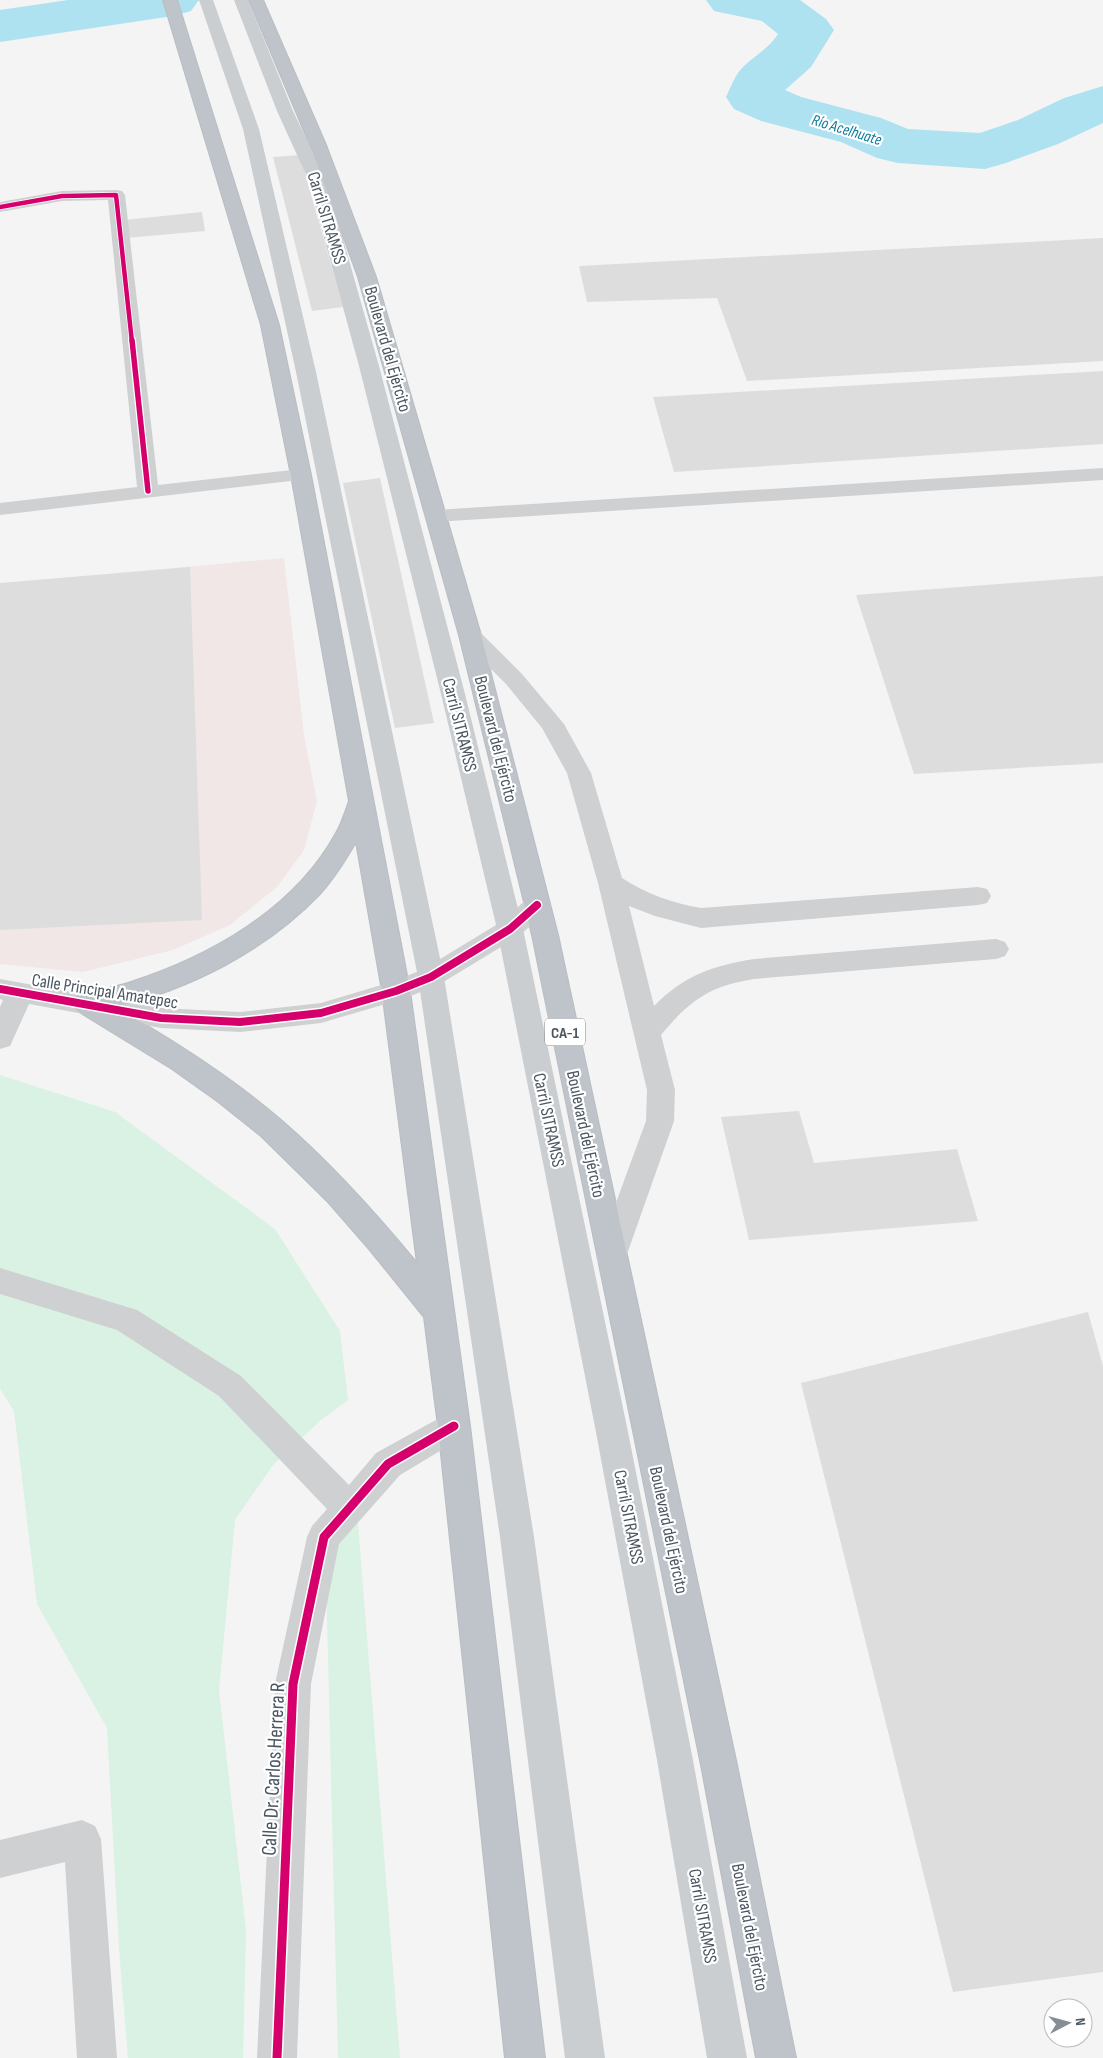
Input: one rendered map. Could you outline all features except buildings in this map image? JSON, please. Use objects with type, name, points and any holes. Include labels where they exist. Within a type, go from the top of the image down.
[{"type":"highway","points":[[170,0],[179,36],[270,325],[301,475],[396,991],[454,1426],[524,2058]]},
{"type":"highway","name":"Boulevard del Ejército","points":[[256,0],[259,30],[318,145],[367,277],[470,634],[546,935],[611,1257],[719,1765],[776,2058]]},
{"type":"highway","points":[[86,1003],[137,990],[186,972],[230,950],[269,924],[302,896],[329,865],[349,833],[361,801]]},
{"type":"highway","points":[[86,1003],[151,1040],[212,1081],[272,1128],[328,1182],[382,1240],[439,1313]]},
{"type":"main road","points":[[206,0],[251,129],[306,372],[431,977],[516,1537],[585,2058]]},
{"type":"main road","name":"Carril SITRAMSS","points":[[240,0],[259,30],[319,187],[369,366],[510,929],[621,1476],[676,1760],[727,2058]]},
{"type":"street","points":[[0,207],[62,196],[116,195],[148,491]]},
{"type":"street","points":[[435,516],[1103,474]]},
{"type":"street","points":[[0,509],[301,475]]},
{"type":"street","points":[[470,634],[514,679],[552,724],[579,773],[610,883],[661,1090],[660,1121],[611,1257]]},
{"type":"street","points":[[610,883],[633,898],[666,911],[701,918],[978,896]]},
{"type":"street","name":"Calle Principal Amatepec","points":[[10,991],[162,1018],[240,1022],[321,1013],[396,991],[431,977],[510,929],[537,905]]},
{"type":"street","points":[[646,1033],[668,1008],[692,990],[718,976],[754,969],[996,949]]},
{"type":"street","points":[[0,1038],[10,991]]},
{"type":"street","points":[[0,1280],[126,1320],[230,1386],[350,1508]]},
{"type":"street","name":"Calle Dr. Carlos Herrera R","points":[[277,2058],[293,1684],[324,1537],[388,1464],[454,1426]]},
{"type":"street","points":[[0,1859],[82,1839],[97,2058]]},
{"type":"shaded area","points":[[284,558],[304,735],[317,801],[304,850],[277,887],[230,925],[173,950],[83,972],[0,964],[0,584]]},
{"type":"green space","points":[[0,1075],[115,1112],[275,1229],[340,1331],[348,1400],[321,1420],[273,1465],[235,1520],[219,1690],[246,1930],[243,2058],[128,2058],[119,1949],[107,1728],[37,1604],[14,1411],[0,1389]]},
{"type":"green space","points":[[342,1523],[358,1523],[400,2058],[338,2058],[326,1576]]},
{"type":"waterway","name":"Río Acelhuate","points":[[0,26],[173,0]]},
{"type":"waterway","name":"Río Acelhuate","points":[[732,0],[779,9],[807,30],[792,55],[762,79],[754,97],[781,109],[861,130],[898,146],[985,151],[1038,132],[1103,103]]},
{"type":"cycle path","points":[[0,207],[62,196],[116,195],[148,491]]},
{"type":"cycle path","points":[[0,989],[161,1018],[240,1022],[321,1013],[396,991],[431,977],[510,929],[537,905]]},
{"type":"cycle path","points":[[277,2058],[293,1684],[324,1537],[388,1464],[454,1426]]}]
